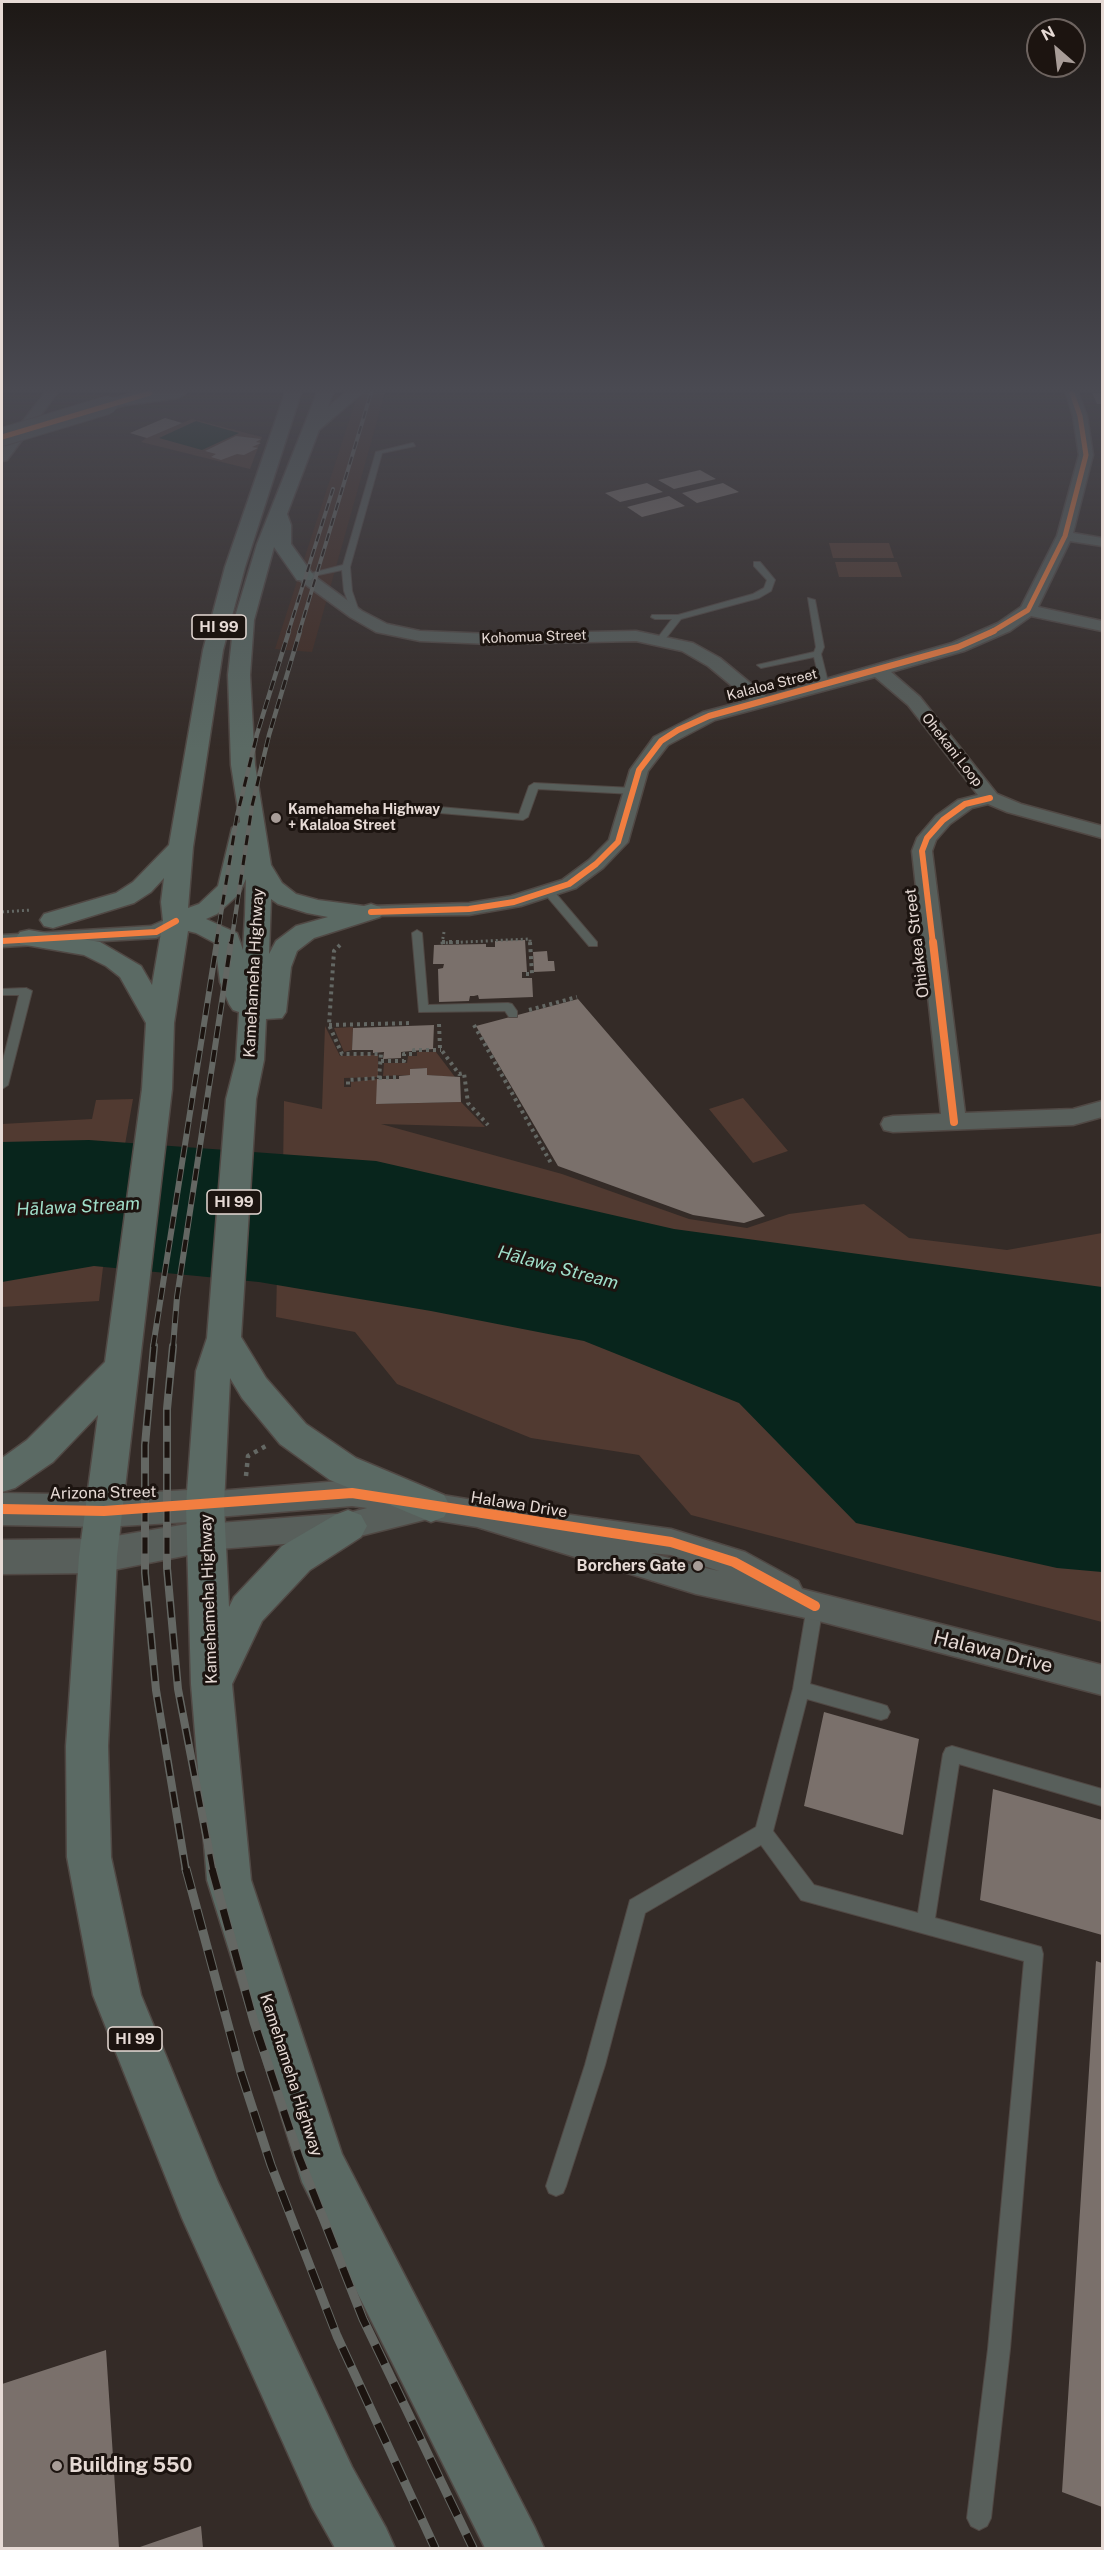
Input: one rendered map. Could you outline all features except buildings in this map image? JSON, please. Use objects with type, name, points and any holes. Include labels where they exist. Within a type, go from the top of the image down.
[{"type":"main road","name":"HI 99","points":[[254,512],[213,650],[174,902],[176,921],[160,1023],[157,1089],[101,1534],[87,1746],[89,1857],[117,1995],[200,2200],[332,2487],[366,2548]]},
{"type":"main road","points":[[277,512],[282,525],[282,544],[304,576]]},
{"type":"main road","name":"Kamehameha Highway","points":[[277,512],[244,620],[239,675],[243,765],[259,865],[250,1060],[241,1100],[225,1321],[213,1371],[206,1521],[212,1684],[229,1880],[320,2164],[515,2548]]},
{"type":"main road","points":[[176,921],[208,909],[230,889],[237,868],[248,806]]},
{"type":"main road","points":[[44,915],[125,898],[142,887],[181,847]]},
{"type":"main road","points":[[259,865],[272,888],[287,899],[316,908],[371,912]]},
{"type":"main road","points":[[250,1060],[272,1016],[278,967],[285,947],[305,933],[371,912]]},
{"type":"main road","points":[[176,921],[204,926],[228,939],[234,982],[250,1023]]},
{"type":"main road","points":[[29,938],[91,948],[115,960],[131,972],[160,1023]]},
{"type":"main road","points":[[225,1321],[254,1388],[293,1434],[344,1469],[431,1506]]},
{"type":"main road","points":[[2,1476],[40,1451],[123,1366]]},
{"type":"main road","points":[[212,1684],[248,1609],[296,1558],[348,1526]]},
{"type":"street","points":[[1071,512],[1065,536],[1028,610],[1102,626]]},
{"type":"street","points":[[1065,536],[1102,542]]},
{"type":"street","name":"Kohomua Street","points":[[304,576],[356,614],[382,628],[438,638],[636,636],[687,647],[714,662],[761,701]]},
{"type":"street","name":"Kalaloa Street","points":[[371,912],[469,909],[514,902],[569,884],[596,864],[618,842],[639,770],[661,741],[678,730],[709,716],[879,671],[984,637],[1028,610]]},
{"type":"street","name":"Ohekani Loop","points":[[879,671],[914,701],[990,798],[1014,808],[1102,832]]},
{"type":"street","name":"Ohiakea Street","points":[[954,1122],[922,851],[927,838],[943,820],[965,804],[990,798]]},
{"type":"street","points":[[2,922],[44,915],[155,916],[176,921]]},
{"type":"street","points":[[2,940],[156,932],[176,921]]},
{"type":"street","points":[[893,1124],[1073,1117],[1102,1108]]},
{"type":"street","name":"Halawa Drive","points":[[206,1521],[352,1493],[431,1506],[478,1515],[696,1580],[815,1606],[1102,1680]]},
{"type":"street","name":"Halawa Drive","points":[[206,1521],[348,1526],[431,1506]]},
{"type":"street","name":"Arizona Street","points":[[2,1509],[101,1534]]},
{"type":"street","name":"Arizona Street","points":[[2,1557],[101,1534],[206,1521]]},
{"type":"lane","points":[[356,614],[348,591],[346,567],[362,512]]},
{"type":"lane","points":[[655,617],[678,617],[756,596],[768,589],[771,580],[757,564]]},
{"type":"lane","points":[[304,576],[346,567]]},
{"type":"lane","points":[[811,600],[820,647],[817,654],[825,686]]},
{"type":"lane","points":[[660,640],[678,617]]},
{"type":"lane","points":[[761,665],[817,654]]},
{"type":"lane","points":[[428,809],[523,817],[534,786],[633,791]]},
{"type":"lane","points":[[548,891],[593,944]]},
{"type":"lane","points":[[417,933],[423,1009],[508,1006],[513,1014]]},
{"type":"lane","points":[[2,992],[26,991],[2,1085]]},
{"type":"lane","points":[[556,2186],[595,2065],[637,1907],[764,1833],[801,1689],[815,1606]]},
{"type":"lane","points":[[801,1689],[881,1712]]},
{"type":"lane","points":[[925,1925],[952,1754],[1102,1797]]},
{"type":"lane","points":[[764,1833],[808,1893],[1034,1954],[999,2349],[979,2518]]},
{"type":"path","points":[[2,912],[44,915]]},
{"type":"path","points":[[444,932],[442,943],[530,939],[532,974],[526,974]]},
{"type":"path","points":[[343,943],[334,951],[329,1025],[342,1054],[381,1054],[379,1078]]},
{"type":"path","points":[[428,1023],[439,1022],[442,1050],[459,1074],[464,1074],[468,1103],[488,1125]]},
{"type":"path","points":[[329,1025],[417,1023]]},
{"type":"path","points":[[479,1023],[472,1025],[552,1165]]},
{"type":"path","points":[[381,1061],[404,1061],[404,1054],[414,1054],[414,1050],[442,1050]]},
{"type":"path","points":[[348,1087],[348,1080],[399,1077]]},
{"type":"path","points":[[246,1482],[248,1456],[272,1443]]},
{"type":"shaded area","points":[[319,512],[351,512],[312,652],[275,649]]},
{"type":"shaded area","points":[[829,543],[889,543],[894,558],[833,558]]},
{"type":"shaded area","points":[[835,562],[897,562],[902,577],[839,577]]},
{"type":"shaded area","points":[[325,1026],[340,1056],[378,1055],[378,1077],[344,1078],[344,1087],[351,1087],[351,1082],[377,1079],[378,1104],[461,1102],[485,1127],[381,1124],[562,1174],[689,1219],[747,1228],[789,1214],[864,1204],[909,1238],[1007,1250],[1102,1233],[1102,1343],[283,1171],[284,1101],[322,1109]]},
{"type":"shaded area","points":[[353,1027],[352,1050],[344,1052],[334,1028]]},
{"type":"shaded area","points":[[417,1052],[436,1052],[455,1077],[427,1075],[427,1068],[410,1069],[410,1075],[383,1076],[384,1063],[407,1063],[408,1056],[417,1056]]},
{"type":"shaded area","points":[[743,1098],[788,1151],[753,1163],[709,1109]]},
{"type":"shaded area","points":[[133,1099],[120,1173],[2,1170],[2,1124],[92,1119],[96,1100]]},
{"type":"shaded area","points":[[2,1195],[110,1208],[99,1301],[2,1307]]},
{"type":"shaded area","points":[[278,1233],[371,1250],[1102,1528],[1102,1622],[691,1515],[639,1455],[531,1438],[397,1384],[355,1332],[276,1317]]},
{"type":"water","name":"Hālawa Stream","points":[[89,1140],[376,1161],[674,1229],[1102,1287],[1102,1572],[1057,1568],[856,1523],[739,1403],[584,1341],[431,1311],[259,1282],[94,1266],[2,1282],[2,1142]]},
{"type":"railway","points":[[288,633],[326,512]]},
{"type":"railway","points":[[299,633],[335,512]]},
{"type":"railway","points":[[216,944],[237,816],[257,734],[289,631]]},
{"type":"railway","points":[[231,944],[252,806],[269,735],[300,631]]},
{"type":"railway","points":[[153,1347],[217,942]]},
{"type":"railway","points":[[173,1347],[177,1297],[231,942]]},
{"type":"railway","points":[[154,1346],[145,1445],[145,1573],[156,1690],[186,1871]]},
{"type":"railway","points":[[173,1346],[167,1409],[167,1568],[178,1689],[213,1871]]},
{"type":"railway","points":[[186,1869],[241,2073],[271,2165],[337,2336],[435,2548]]},
{"type":"railway","points":[[212,1869],[254,2022],[299,2157],[363,2319],[473,2548]]},
{"type":"cycle path","points":[[371,912],[469,909],[514,902],[569,884],[596,864],[618,842],[639,770],[661,741],[678,730],[709,716],[803,692],[958,647],[1004,627],[1028,610],[1065,536],[1071,512]]},
{"type":"cycle path","points":[[954,1122],[922,851],[927,838],[943,820],[965,804],[990,798]]},
{"type":"cycle path","points":[[2,941],[156,932],[176,921]]},
{"type":"cycle path","points":[[2,1509],[104,1511],[352,1493],[671,1542],[734,1562],[815,1606]]},
{"type":"place","name":"Kamehameha Highway + Kalaloa Street","points":[[276,818]]},
{"type":"place","name":"Borchers Gate","points":[[698,1566]]},
{"type":"place","name":"Building 550","points":[[57,2466]]}]
